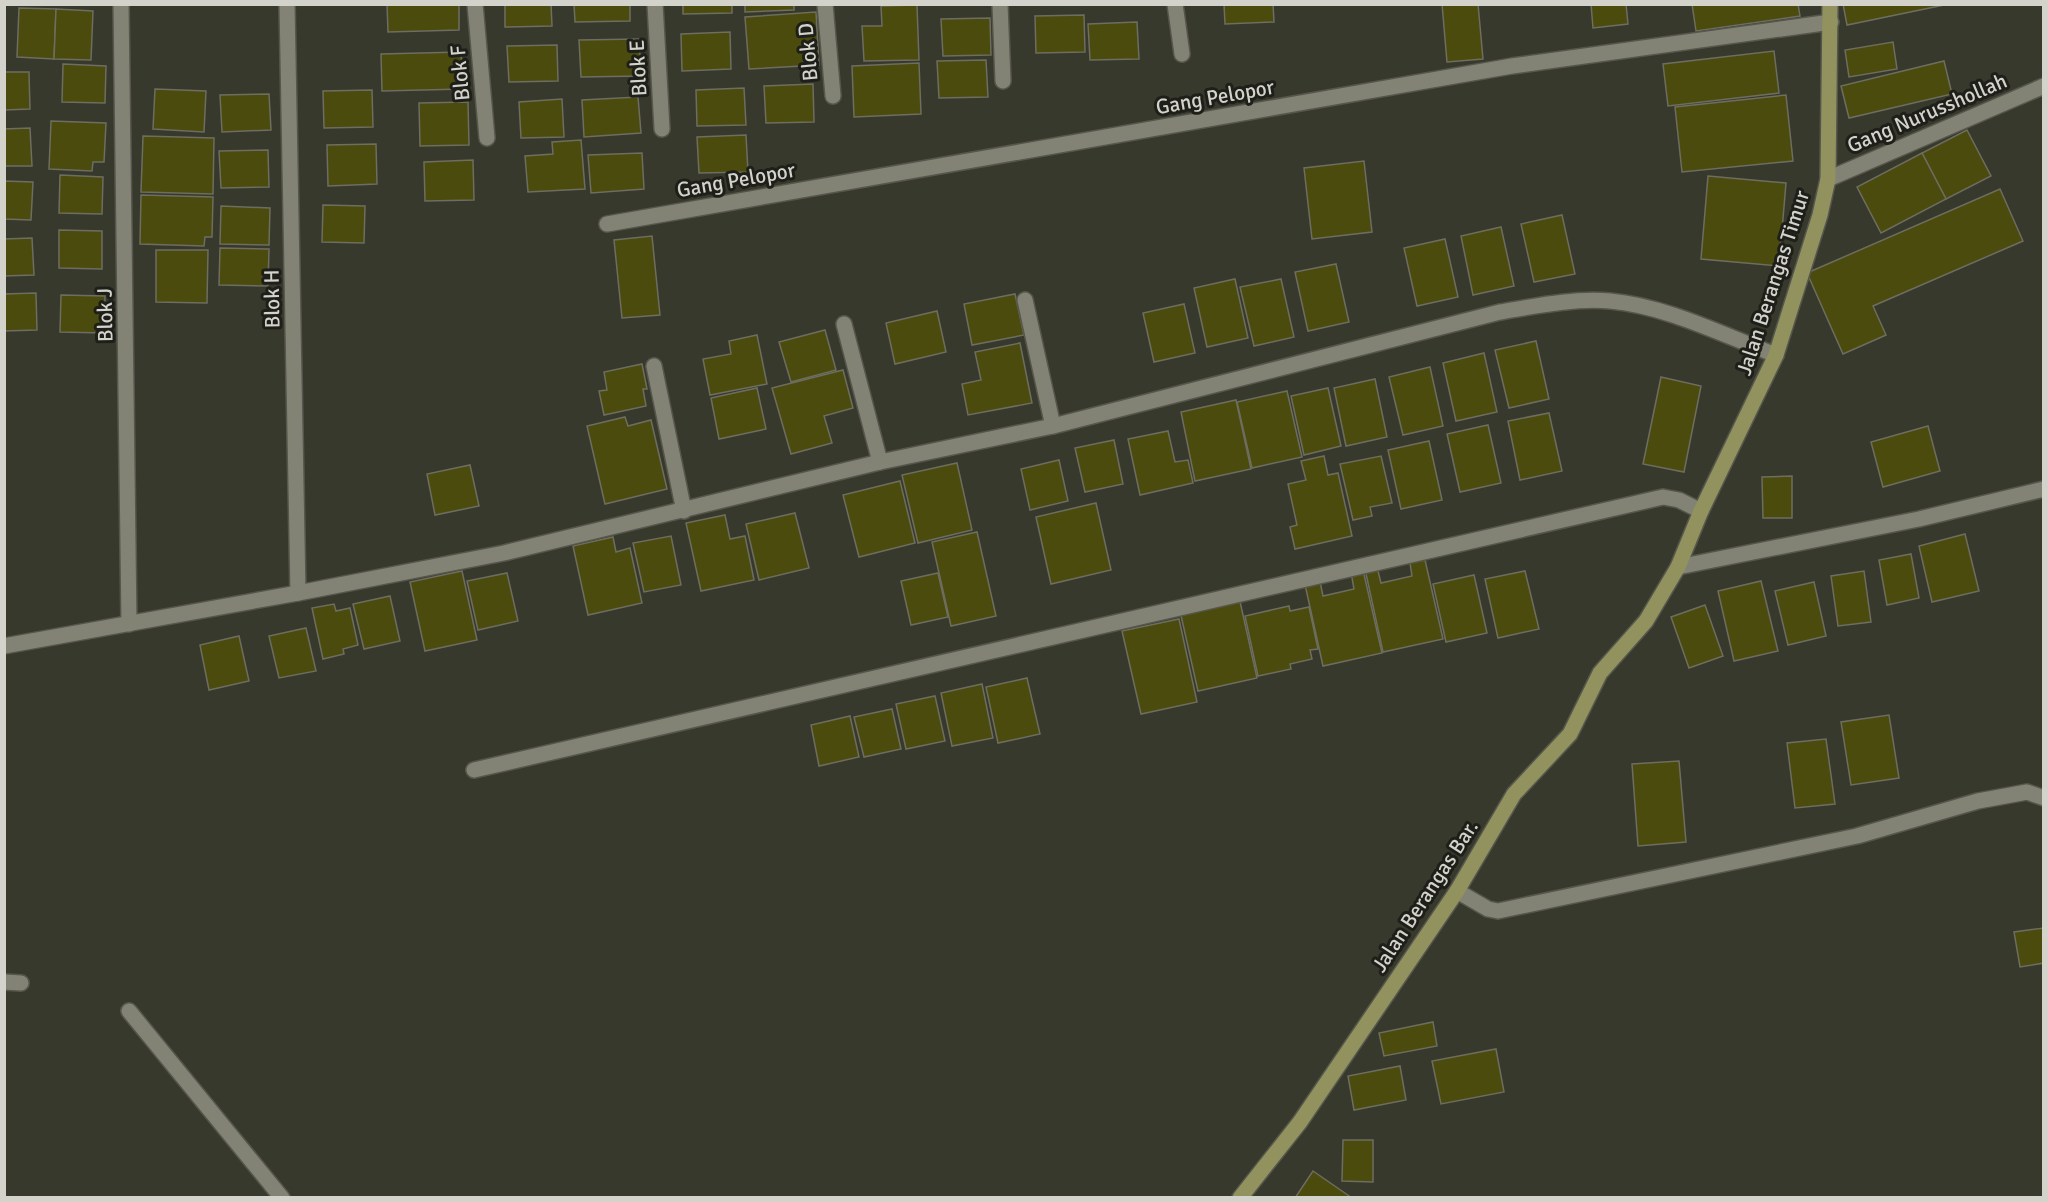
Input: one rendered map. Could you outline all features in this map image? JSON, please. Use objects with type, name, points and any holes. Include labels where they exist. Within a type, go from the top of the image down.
[{"type":"main road","name":"Jalan Berangas Timur","points":[[1646,621],[1678,567],[1701,510],[1776,355],[1820,215],[1828,179],[1830,4]]},
{"type":"main road","name":"Jalan Berangas Bar.","points":[[1240,1197],[1300,1122],[1457,891],[1515,794],[1569,734],[1600,673],[1646,621]]},
{"type":"street","name":"Blok J","points":[[121,4],[129,624]]},
{"type":"street","name":"Blok H","points":[[287,4],[298,593]]},
{"type":"street","name":"Blok F","points":[[475,4],[487,138]]},
{"type":"street","name":"Blok E","points":[[655,4],[662,129]]},
{"type":"street","name":"Blok D","points":[[825,4],[833,96]]},
{"type":"street","points":[[1000,4],[1003,81]]},
{"type":"street","points":[[1175,4],[1182,54]]},
{"type":"street","name":"Gang Pelopor","points":[[607,224],[1512,66],[1831,22]]},
{"type":"street","name":"Gang Nurusshollah","points":[[1828,179],[2043,86]]},
{"type":"street","points":[[1025,300],[1053,426]]},
{"type":"street","points":[[4,646],[504,553],[880,462],[1053,426],[1500,312],[1565,301],[1608,300],[1630,303],[1694,323],[1776,355]]},
{"type":"street","points":[[844,324],[880,462]]},
{"type":"street","points":[[654,366],[684,511]]},
{"type":"street","points":[[1678,567],[1919,519],[2043,489]]},
{"type":"street","points":[[474,770],[1663,497],[1679,500],[1701,510]]},
{"type":"street","points":[[1457,891],[1488,909],[1498,911],[1857,836],[1978,801],[2027,792],[2043,798]]},
{"type":"street","points":[[4,982],[21,983]]},
{"type":"street","points":[[129,1011],[282,1197]]},
{"type":"building","points":[[387,4],[459,4],[459,30],[388,32]]},
{"type":"building","points":[[505,4],[551,4],[552,26],[505,27]]},
{"type":"building","points":[[574,4],[630,4],[630,21],[575,22]]},
{"type":"building","points":[[683,4],[732,4],[732,13],[683,14]]},
{"type":"building","points":[[745,4],[794,4],[794,10],[745,12]]},
{"type":"building","points":[[1224,4],[1273,4],[1274,22],[1225,24]]},
{"type":"building","points":[[1442,4],[1478,4],[1483,59],[1447,62]]},
{"type":"building","points":[[1591,4],[1626,4],[1628,24],[1593,28]]},
{"type":"building","points":[[1692,4],[1798,4],[1800,16],[1696,31]]},
{"type":"building","points":[[1843,4],[1949,4],[1847,25]]},
{"type":"building","points":[[917,5],[919,60],[864,61],[862,26],[882,26],[881,6]]},
{"type":"building","points":[[19,8],[56,9],[54,59],[17,57]]},
{"type":"building","points":[[56,9],[93,11],[91,60],[54,59]]},
{"type":"building","points":[[816,12],[819,65],[749,69],[745,17]]},
{"type":"building","points":[[1084,15],[1085,52],[1036,53],[1035,16]]},
{"type":"building","points":[[990,18],[991,55],[943,56],[941,19]]},
{"type":"building","points":[[1137,22],[1139,59],[1090,60],[1088,24]]},
{"type":"building","points":[[730,32],[731,69],[682,71],[681,34]]},
{"type":"building","points":[[639,39],[641,76],[581,77],[579,40]]},
{"type":"building","points":[[1893,42],[1897,69],[1849,77],[1845,50]]},
{"type":"building","points":[[557,45],[558,81],[509,82],[507,46]]},
{"type":"building","points":[[1774,51],[1779,93],[1668,106],[1663,64]]},
{"type":"building","points":[[461,52],[463,89],[382,91],[381,54]]},
{"type":"building","points":[[986,60],[988,97],[939,98],[937,61]]},
{"type":"building","points":[[1944,61],[1952,94],[1849,118],[1841,86]]},
{"type":"building","points":[[919,63],[921,114],[854,117],[852,66]]},
{"type":"building","points":[[63,64],[106,66],[105,103],[62,102]]},
{"type":"building","points":[[4,72],[29,72],[30,109],[4,110]]},
{"type":"building","points":[[813,84],[814,122],[766,123],[764,86]]},
{"type":"building","points":[[744,88],[746,125],[697,126],[696,90]]},
{"type":"building","points":[[155,89],[206,91],[204,132],[153,129]]},
{"type":"building","points":[[372,90],[373,127],[324,128],[323,91]]},
{"type":"building","points":[[269,94],[271,130],[222,132],[220,95]]},
{"type":"building","points":[[1786,95],[1793,161],[1682,172],[1675,107]]},
{"type":"building","points":[[638,97],[641,133],[584,137],[582,100]]},
{"type":"building","points":[[562,99],[564,137],[521,138],[519,102]]},
{"type":"building","points":[[468,102],[469,145],[420,146],[419,103]]},
{"type":"building","points":[[51,121],[106,123],[104,162],[93,162],[92,171],[49,169]]},
{"type":"building","points":[[30,128],[32,166],[4,166],[4,129]]},
{"type":"building","points":[[1967,130],[1991,176],[1946,199],[1922,153]]},
{"type":"building","points":[[746,135],[748,172],[699,173],[697,137]]},
{"type":"building","points":[[143,136],[214,138],[213,194],[141,192]]},
{"type":"building","points":[[581,140],[585,189],[528,192],[525,156],[553,154],[552,142]]},
{"type":"building","points":[[376,144],[377,184],[328,186],[327,145]]},
{"type":"building","points":[[268,150],[269,187],[221,188],[219,151]]},
{"type":"building","points":[[642,153],[644,189],[591,193],[588,155]]},
{"type":"building","points":[[1922,153],[1946,199],[1881,233],[1857,187]]},
{"type":"building","points":[[473,160],[474,200],[425,201],[424,162]]},
{"type":"building","points":[[1364,161],[1372,232],[1312,239],[1304,168]]},
{"type":"building","points":[[60,175],[103,177],[102,214],[59,213]]},
{"type":"building","points":[[1708,176],[1786,183],[1779,266],[1701,259]]},
{"type":"building","points":[[4,181],[33,182],[31,220],[4,219]]},
{"type":"building","points":[[2000,189],[2023,241],[1873,306],[1886,335],[1843,354],[1807,273]]},
{"type":"building","points":[[141,195],[213,197],[212,237],[205,237],[204,246],[140,244]]},
{"type":"building","points":[[323,205],[365,206],[364,243],[322,242]]},
{"type":"building","points":[[221,206],[270,208],[269,245],[220,244]]},
{"type":"building","points":[[1562,215],[1575,274],[1534,282],[1521,224]]},
{"type":"building","points":[[1501,227],[1514,286],[1473,295],[1461,236]]},
{"type":"building","points":[[59,230],[102,231],[102,269],[59,268]]},
{"type":"building","points":[[652,236],[660,315],[622,318],[614,240]]},
{"type":"building","points":[[32,238],[34,275],[4,276],[4,239]]},
{"type":"building","points":[[1445,239],[1458,297],[1417,306],[1404,248]]},
{"type":"building","points":[[220,248],[269,249],[268,286],[219,285]]},
{"type":"building","points":[[156,250],[208,250],[207,303],[156,302]]},
{"type":"building","points":[[1336,264],[1349,322],[1308,331],[1295,272]]},
{"type":"building","points":[[1235,279],[1248,338],[1207,347],[1194,288]]},
{"type":"building","points":[[1281,279],[1294,337],[1254,346],[1240,287]]},
{"type":"building","points":[[36,293],[37,330],[4,331],[4,294]]},
{"type":"building","points":[[1015,294],[1024,335],[972,345],[964,304]]},
{"type":"building","points":[[61,295],[105,296],[104,333],[60,332]]},
{"type":"building","points":[[1184,304],[1195,353],[1154,362],[1143,313]]},
{"type":"building","points":[[937,311],[946,352],[895,364],[886,323]]},
{"type":"building","points":[[825,330],[836,370],[791,382],[779,342]]},
{"type":"building","points":[[757,335],[767,384],[710,395],[703,359],[731,354],[729,341]]},
{"type":"building","points":[[1536,341],[1549,399],[1509,408],[1495,350]]},
{"type":"building","points":[[1020,343],[1032,403],[968,415],[962,384],[981,380],[975,352]]},
{"type":"building","points":[[1484,353],[1497,412],[1456,421],[1443,363]]},
{"type":"building","points":[[642,364],[647,389],[643,389],[646,406],[604,415],[599,391],[607,390],[604,372]]},
{"type":"building","points":[[1430,367],[1443,426],[1403,435],[1389,377]]},
{"type":"building","points":[[843,370],[853,408],[824,416],[832,443],[791,454],[772,388]]},
{"type":"building","points":[[1661,377],[1701,386],[1684,472],[1643,464]]},
{"type":"building","points":[[1375,379],[1387,437],[1346,446],[1334,388]]},
{"type":"building","points":[[757,388],[766,429],[719,439],[711,398]]},
{"type":"building","points":[[1328,388],[1341,446],[1304,455],[1291,396]]},
{"type":"building","points":[[1287,391],[1302,457],[1252,468],[1237,402]]},
{"type":"building","points":[[1236,400],[1251,469],[1195,481],[1181,412]]},
{"type":"building","points":[[1549,413],[1562,471],[1520,480],[1508,421]]},
{"type":"building","points":[[625,417],[628,426],[651,420],[667,489],[605,504],[587,426]]},
{"type":"building","points":[[1488,425],[1501,483],[1460,492],[1447,434]]},
{"type":"building","points":[[1928,426],[1940,471],[1883,487],[1871,442]]},
{"type":"building","points":[[1168,431],[1175,462],[1188,460],[1193,483],[1140,495],[1128,439]]},
{"type":"building","points":[[1114,440],[1123,484],[1085,492],[1075,448]]},
{"type":"building","points":[[1429,441],[1442,500],[1401,509],[1388,450]]},
{"type":"building","points":[[1324,456],[1328,475],[1338,473],[1352,536],[1295,549],[1290,527],[1297,525],[1288,484],[1306,480],[1301,461]]},
{"type":"building","points":[[1381,456],[1392,503],[1370,507],[1372,516],[1353,520],[1340,464]]},
{"type":"building","points":[[1059,460],[1068,501],[1030,510],[1021,469]]},
{"type":"building","points":[[957,463],[972,530],[918,543],[902,475]]},
{"type":"building","points":[[470,465],[479,506],[435,515],[427,474]]},
{"type":"building","points":[[1792,476],[1792,518],[1763,518],[1762,477]]},
{"type":"building","points":[[900,481],[915,543],[859,557],[843,495]]},
{"type":"building","points":[[1096,503],[1111,570],[1051,584],[1036,517]]},
{"type":"building","points":[[795,513],[809,568],[759,580],[746,524]]},
{"type":"building","points":[[725,515],[730,539],[745,536],[754,580],[701,591],[686,523]]},
{"type":"building","points":[[977,532],[996,616],[951,626],[932,542]]},
{"type":"building","points":[[1965,534],[1979,591],[1932,602],[1919,546]]},
{"type":"building","points":[[671,536],[681,585],[644,592],[633,543]]},
{"type":"building","points":[[613,537],[616,552],[630,548],[642,603],[588,615],[573,546]]},
{"type":"building","points":[[1911,554],[1919,598],[1887,605],[1879,560]]},
{"type":"building","points":[[1425,560],[1443,639],[1383,652],[1365,569],[1377,567],[1381,583],[1412,576],[1410,563]]},
{"type":"building","points":[[1363,570],[1382,653],[1323,666],[1304,580],[1319,577],[1323,596],[1354,589],[1351,572]]},
{"type":"building","points":[[462,571],[477,640],[425,651],[410,582]]},
{"type":"building","points":[[1525,571],[1539,629],[1498,638],[1485,579]]},
{"type":"building","points":[[1864,571],[1871,622],[1838,626],[1831,576]]},
{"type":"building","points":[[507,573],[518,621],[478,630],[467,581]]},
{"type":"building","points":[[938,573],[948,617],[911,625],[901,581]]},
{"type":"building","points":[[1474,575],[1487,633],[1446,642],[1433,584]]},
{"type":"building","points":[[1761,581],[1778,651],[1734,661],[1718,591]]},
{"type":"building","points":[[1814,582],[1826,636],[1788,645],[1775,591]]},
{"type":"building","points":[[390,596],[400,641],[364,649],[353,604]]},
{"type":"building","points":[[1239,597],[1257,678],[1198,691],[1180,611]]},
{"type":"building","points":[[334,604],[336,611],[350,608],[358,645],[343,649],[344,654],[323,659],[312,608]]},
{"type":"building","points":[[1705,605],[1723,656],[1689,668],[1671,617]]},
{"type":"building","points":[[1289,606],[1290,611],[1309,607],[1318,649],[1310,650],[1312,659],[1290,664],[1291,669],[1258,676],[1245,616]]},
{"type":"building","points":[[1179,619],[1197,702],[1141,714],[1122,631]]},
{"type":"building","points":[[306,628],[316,671],[279,678],[269,636]]},
{"type":"building","points":[[239,636],[249,681],[209,690],[200,645]]},
{"type":"building","points":[[1027,678],[1040,734],[998,743],[986,687]]},
{"type":"building","points":[[982,684],[993,738],[952,746],[941,693]]},
{"type":"building","points":[[935,696],[945,741],[906,749],[896,704]]},
{"type":"building","points":[[892,709],[901,749],[864,757],[854,717]]},
{"type":"building","points":[[1889,715],[1899,778],[1851,785],[1841,722]]},
{"type":"building","points":[[850,716],[859,757],[819,766],[811,725]]},
{"type":"building","points":[[1826,739],[1835,804],[1795,808],[1787,743]]},
{"type":"building","points":[[1679,761],[1686,842],[1638,846],[1632,764]]},
{"type":"building","points":[[2044,928],[2044,963],[2020,967],[2014,932]]},
{"type":"building","points":[[1433,1022],[1437,1046],[1384,1056],[1379,1033]]},
{"type":"building","points":[[1496,1049],[1504,1092],[1441,1104],[1432,1061]]},
{"type":"building","points":[[1400,1066],[1406,1100],[1354,1110],[1348,1076]]},
{"type":"building","points":[[1343,1140],[1373,1140],[1373,1182],[1342,1181]]},
{"type":"building","points":[[1313,1171],[1352,1198],[1295,1198]]}]
